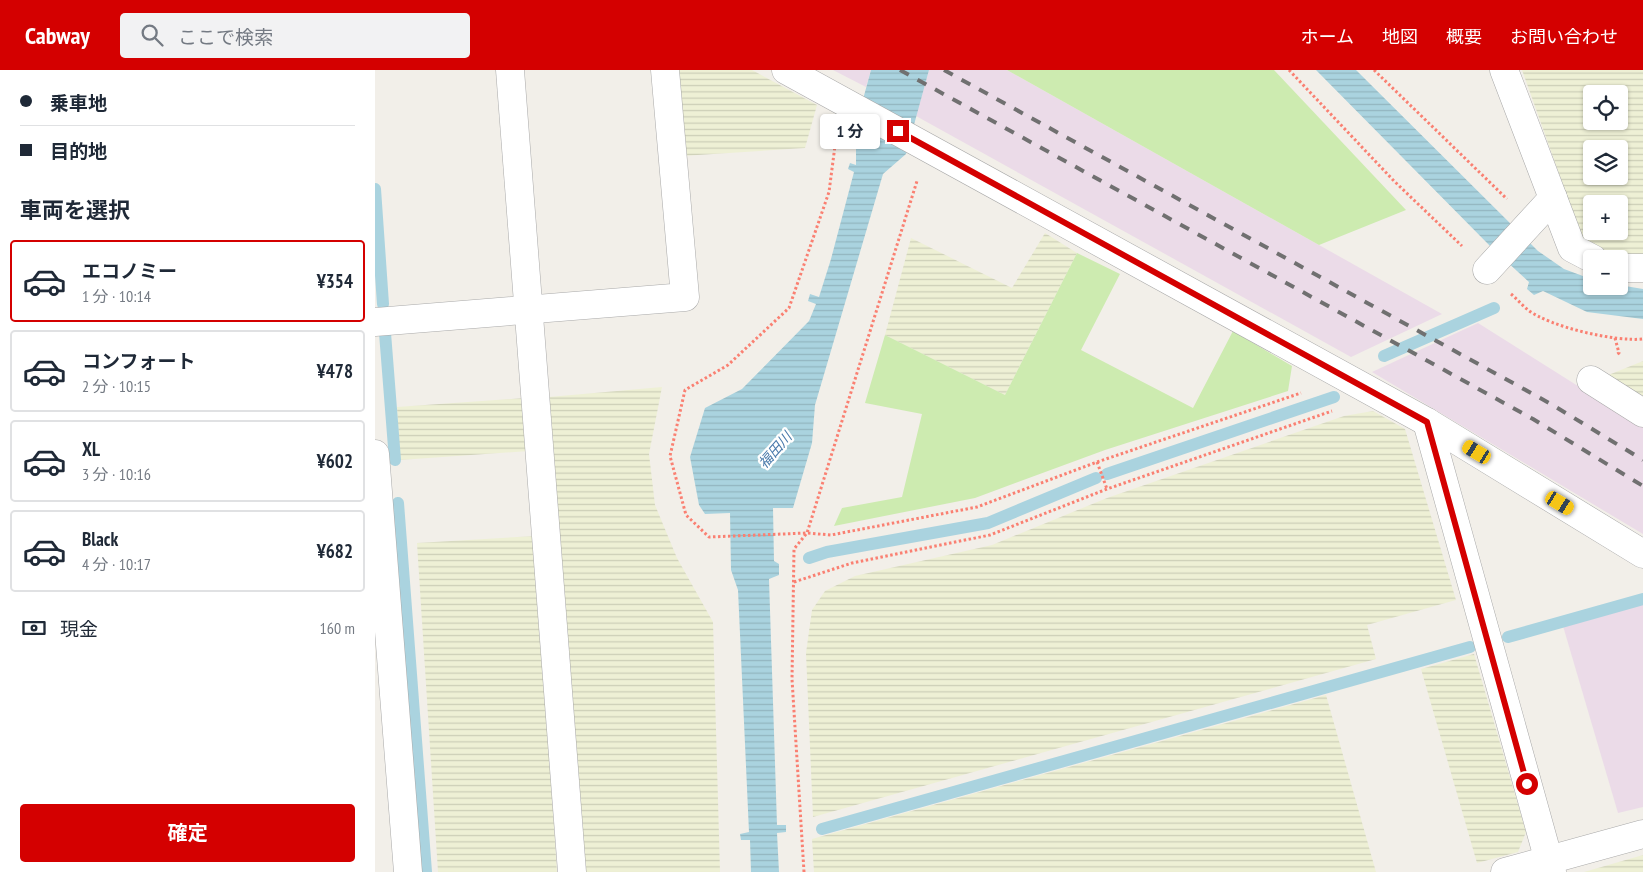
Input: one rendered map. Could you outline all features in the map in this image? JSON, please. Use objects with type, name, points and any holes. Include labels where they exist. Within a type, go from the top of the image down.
[{"type":"street","points":[[511,70],[572,872]]},
{"type":"street","points":[[375,322],[685,297],[665,70]]},
{"type":"street","points":[[786,70],[1427,422],[1643,554]]},
{"type":"street","points":[[1504,70],[1572,248],[1583,254]]},
{"type":"street","points":[[1491,266],[1553,198]]},
{"type":"street","points":[[1628,268],[1643,268]]},
{"type":"street","points":[[1591,380],[1643,412]]},
{"type":"street","points":[[1427,422],[1550,866]]},
{"type":"street","points":[[375,454],[378,542],[407,872]]},
{"type":"street","points":[[1505,872],[1550,866],[1643,834]]},
{"type":"path","points":[[1289,70],[1394,181],[1491,266],[1529,311],[1578,331],[1629,341],[1643,339]]},
{"type":"path","points":[[1374,70],[1528,225]]},
{"type":"path","points":[[847,103],[829,192],[789,308],[728,365],[685,390],[670,456],[686,515],[709,537],[807,533],[831,535],[977,507],[1097,462],[1346,378]]},
{"type":"path","points":[[804,872],[792,679],[794,549],[807,533],[920,143]]},
{"type":"path","points":[[794,582],[852,563],[990,535],[1107,489],[1378,395]]},
{"type":"path","points":[[1097,462],[1107,489]]},
{"type":"shaded area","points":[[833,70],[871,70],[866,87]]},
{"type":"shaded area","points":[[929,70],[1007,70],[1442,314],[1351,357],[916,116]]},
{"type":"shaded area","points":[[1478,323],[1643,427],[1643,534],[1372,372]]},
{"type":"shaded area","points":[[1643,603],[1643,807],[1618,813],[1563,626]]},
{"type":"green space","points":[[673,70],[752,70],[817,105],[805,148],[682,156]]},
{"type":"green space","points":[[1007,70],[1274,70],[1406,210],[1319,245]]},
{"type":"green space","points":[[1522,70],[1643,70],[1643,256],[1628,256],[1628,250],[1602,250],[1583,241]]},
{"type":"green space","points":[[1045,233],[1077,253],[1005,395],[885,335],[911,238],[1012,288]]},
{"type":"green space","points":[[1077,253],[1120,274],[1081,350],[1193,408],[1233,331],[1292,366],[1288,391],[1105,450],[975,498],[834,526],[842,508],[902,497],[922,414],[865,403],[885,335],[1005,395]]},
{"type":"green space","points":[[1643,361],[1643,397],[1606,376]]},
{"type":"green space","points":[[662,387],[649,454],[655,505],[677,558],[713,622],[720,872],[583,872],[549,397]]},
{"type":"green space","points":[[525,398],[529,451],[400,460],[397,407]]},
{"type":"green space","points":[[1373,411],[1405,429],[1456,600],[1367,625],[1376,659],[813,817],[806,653],[812,610],[825,591],[855,576],[992,545],[1107,498],[1344,416]]},
{"type":"green space","points":[[535,536],[557,872],[438,872],[417,543]]},
{"type":"green space","points":[[1474,654],[1526,832],[1518,852],[1477,863],[1421,669]]},
{"type":"green space","points":[[1326,695],[1376,872],[814,872],[812,839]]},
{"type":"green space","points":[[1643,855],[1643,872],[1584,872]]},
{"type":"water","name":"福田川","points":[[871,70],[929,70],[906,154],[883,174],[815,405],[812,443],[793,508],[773,508],[774,561],[779,564],[779,575],[769,579],[777,825],[786,825],[786,832],[777,833],[779,872],[751,872],[750,840],[741,840],[740,834],[749,832],[738,590],[731,570],[730,513],[705,514],[699,505],[690,457],[705,408],[742,389],[809,321],[816,304],[808,301],[810,294],[819,297],[854,172],[848,169],[850,163],[856,165],[856,125]]},
{"type":"water","points":[[1316,70],[1356,70],[1538,251],[1564,269],[1583,276],[1583,295],[1628,295],[1628,286],[1643,289],[1643,319],[1587,312],[1543,291],[1534,295],[1527,289],[1529,282],[1493,249]]},
{"type":"waterway","points":[[375,189],[383,304]]},
{"type":"waterway","points":[[1384,356],[1494,308]]},
{"type":"waterway","points":[[385,333],[395,460]]},
{"type":"waterway","points":[[1107,474],[1334,397]]},
{"type":"waterway","points":[[809,558],[827,552],[988,523],[1096,478]]},
{"type":"waterway","points":[[398,503],[426,872]]},
{"type":"waterway","points":[[1508,637],[1643,599]]},
{"type":"waterway","points":[[822,829],[1470,647]]},
{"type":"railway","points":[[900,70],[1533,419],[1643,486]]},
{"type":"railway","points":[[944,70],[1551,404],[1643,460]]},
{"type":"route","points":[[898,131],[1427,422],[1527,784]]}]
